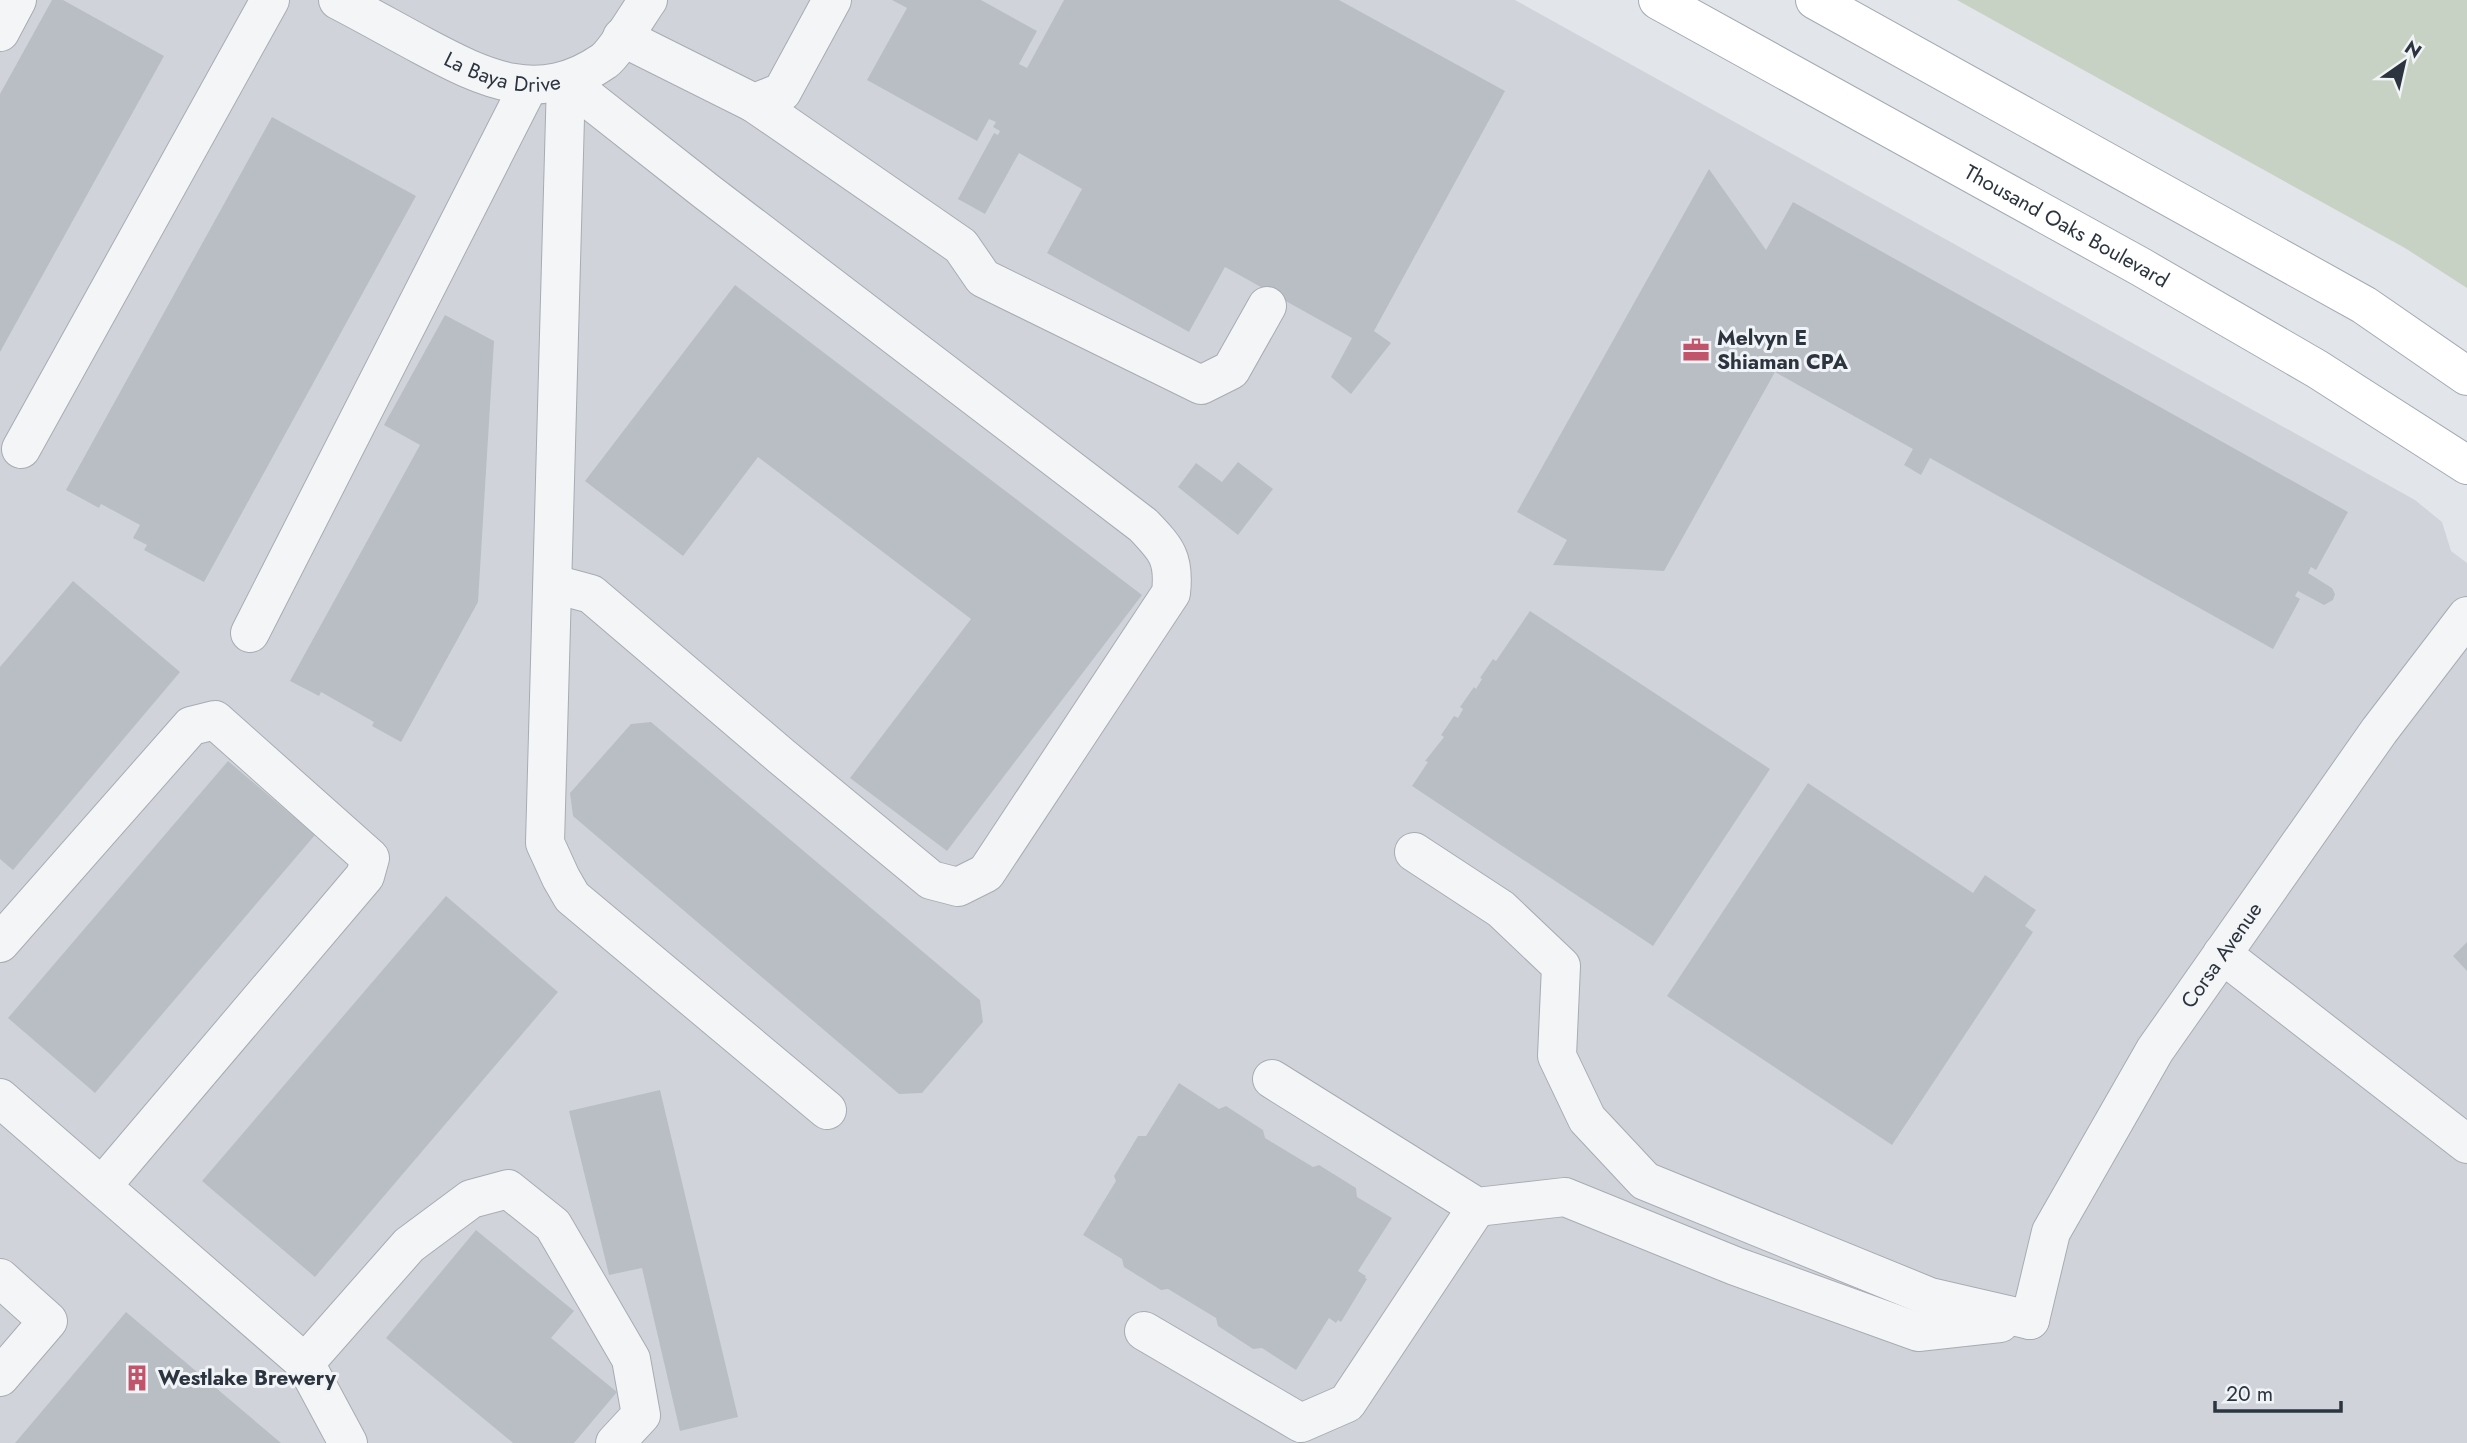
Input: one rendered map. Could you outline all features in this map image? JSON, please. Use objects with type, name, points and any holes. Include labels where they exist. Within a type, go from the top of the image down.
[{"type":"main road","name":"Thousand Oaks Boulevard","points":[[1658,0],[2141,267],[2316,369],[2467,465]]},
{"type":"main road","points":[[1815,0],[2364,305],[2467,376]]},
{"type":"street","points":[[0,32],[17,0]]},
{"type":"street","points":[[21,449],[270,0]]},
{"type":"street","name":"La Baya Drive","points":[[338,0],[465,68],[495,80],[528,85],[566,81],[606,60],[648,0]]},
{"type":"street","points":[[754,103],[782,92],[832,0]]},
{"type":"street","points":[[622,37],[754,103],[961,246],[983,278],[1201,385],[1231,370],[1267,306]]},
{"type":"street","points":[[554,584],[591,594],[780,756],[931,880],[958,887],[986,873],[1171,593],[1173,571],[1166,549],[1143,525],[566,81]]},
{"type":"street","points":[[566,81],[545,843],[572,897],[827,1110]]},
{"type":"street","points":[[250,633],[528,85]]},
{"type":"street","name":"Corsa Avenue","points":[[2030,1320],[2051,1232],[2155,1051],[2379,731],[2467,616]]},
{"type":"street","points":[[0,943],[191,726],[215,720],[370,858],[365,876],[102,1186]]},
{"type":"street","points":[[1414,852],[1501,909],[1561,966],[1557,1056],[1587,1119],[1645,1181],[1930,1297],[2030,1320]]},
{"type":"street","points":[[2222,954],[2467,1144]]},
{"type":"street","points":[[1272,1079],[1477,1207],[1565,1198],[1735,1266],[1918,1332],[2030,1320]]},
{"type":"street","points":[[0,1098],[305,1363],[348,1443]]},
{"type":"street","points":[[305,1363],[409,1245],[471,1199],[508,1189],[553,1225],[631,1359],[640,1415],[615,1443]]},
{"type":"street","points":[[1144,1331],[1301,1423],[1347,1404],[1477,1207]]},
{"type":"street","points":[[0,1278],[48,1321],[0,1377]]},
{"type":"shaded area","points":[[0,0],[1515,0],[2415,500],[2442,522],[2451,551],[2467,563],[2467,1443],[0,1443]]},
{"type":"green space","points":[[1957,0],[2467,0],[2467,288],[2405,248]]},
{"type":"building","points":[[52,0],[63,0],[164,56],[0,352],[0,94]]},
{"type":"building","points":[[892,0],[981,0],[1037,31],[1019,64],[1027,68],[1064,0],[1339,0],[1505,91],[1374,331],[1391,343],[1351,394],[1331,377],[1352,338],[1225,267],[1189,332],[1047,253],[1082,189],[1019,153],[985,214],[958,199],[994,133],[998,135],[1000,131],[993,127],[996,122],[989,119],[977,141],[867,80],[907,8]]},
{"type":"building","points":[[272,117],[416,196],[204,582],[144,550],[147,545],[133,538],[140,525],[101,504],[99,508],[66,490]]},
{"type":"building","points":[[1709,169],[1766,250],[1793,202],[2348,512],[2316,570],[2311,567],[2308,573],[2332,588],[2335,594],[2333,600],[2324,605],[2298,591],[2295,596],[2300,599],[2273,649],[1930,458],[1921,475],[1904,465],[1913,449],[1775,372],[1664,571],[1553,565],[1567,540],[1517,512]]},
{"type":"building","points":[[735,285],[1142,595],[947,851],[850,778],[971,619],[758,457],[683,556],[585,481]]},
{"type":"building","points":[[445,315],[494,341],[478,602],[401,742],[372,726],[374,722],[321,692],[319,696],[290,681],[420,445],[384,425]]},
{"type":"building","points":[[1238,462],[1273,489],[1238,535],[1178,487],[1196,463],[1222,482]]},
{"type":"building","points":[[73,581],[180,672],[13,870],[0,859],[0,667]]},
{"type":"building","points":[[1530,611],[1770,769],[1653,946],[1412,786],[1428,762],[1425,761],[1444,737],[1441,735],[1454,716],[1458,718],[1463,709],[1460,707],[1474,687],[1476,689],[1493,659],[1496,661]]},
{"type":"building","points":[[651,722],[980,1000],[983,1022],[922,1093],[899,1094],[573,816],[570,793],[631,724]]},
{"type":"building","points":[[228,761],[315,835],[95,1093],[8,1018]]},
{"type":"building","points":[[1808,783],[1973,893],[1985,875],[2036,910],[2025,926],[2033,932],[1892,1145],[1667,996]]},
{"type":"building","points":[[446,896],[558,992],[315,1277],[202,1181]]},
{"type":"building","points":[[2467,942],[2467,971],[2453,956]]},
{"type":"building","points":[[1179,1083],[1219,1109],[1226,1106],[1263,1130],[1265,1138],[1313,1167],[1319,1165],[1356,1188],[1357,1197],[1392,1218],[1358,1271],[1367,1279],[1341,1322],[1338,1320],[1336,1323],[1329,1318],[1296,1370],[1262,1348],[1253,1349],[1218,1326],[1216,1318],[1168,1289],[1161,1290],[1124,1267],[1122,1259],[1083,1235],[1116,1181],[1114,1176],[1138,1136],[1146,1136]]},
{"type":"building","points":[[660,1090],[738,1417],[680,1431],[642,1268],[609,1275],[569,1111]]},
{"type":"building","points":[[476,1230],[574,1311],[551,1338],[617,1392],[574,1443],[513,1443],[386,1338]]},
{"type":"building","name":"Westlake Brewery","points":[[126,1312],[281,1443],[15,1443]]},
{"type":"place","name":"Melvyn E Shiaman CPA","points":[[1696,350]]},
{"type":"place","name":"Westlake Brewery","points":[[137,1378]]}]
